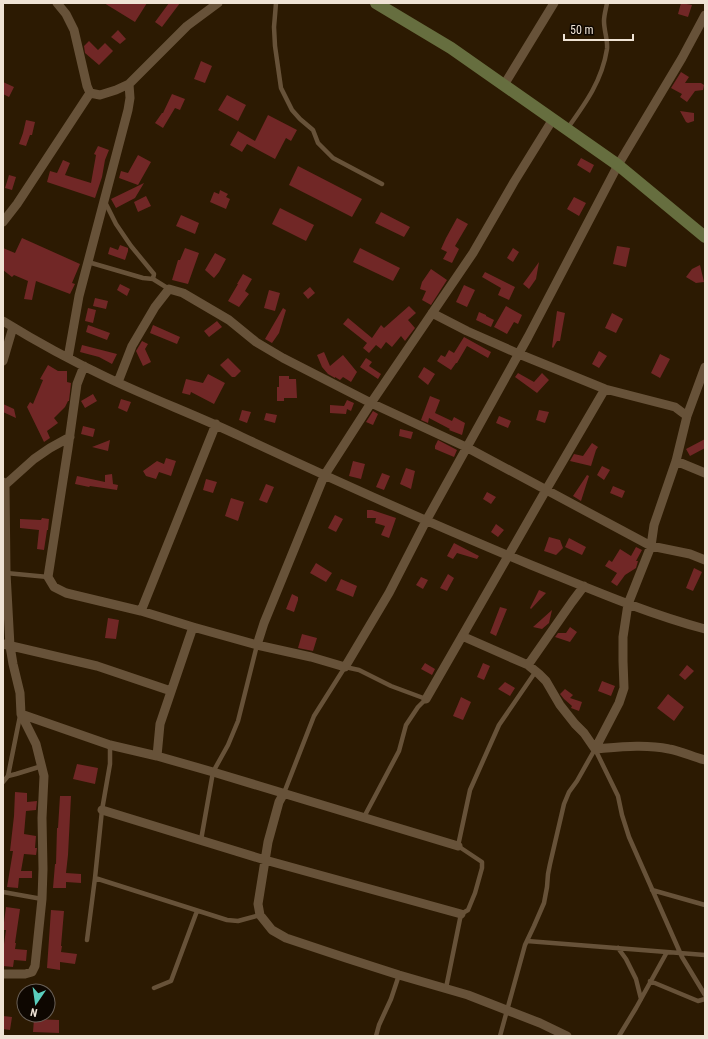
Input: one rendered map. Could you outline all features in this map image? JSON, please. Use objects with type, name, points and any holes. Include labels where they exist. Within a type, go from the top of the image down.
[{"type":"street","points":[[57,3],[66,14],[74,30],[90,93]]},
{"type":"street","points":[[90,93],[100,95],[128,84],[187,26],[218,3]]},
{"type":"street","points":[[376,3],[451,48],[618,165],[705,237]]},
{"type":"street","points":[[504,85],[554,3]]},
{"type":"street","points":[[84,366],[77,384],[48,577],[54,587],[66,593],[141,611],[257,645],[311,657],[345,667],[389,593],[426,521],[519,354],[618,165],[682,58],[705,15]]},
{"type":"street","points":[[68,358],[79,296],[128,110],[130,98],[128,84]]},
{"type":"street","points":[[3,222],[17,204],[90,93]]},
{"type":"street","points":[[257,645],[264,623],[324,476],[371,403],[473,253],[553,119]]},
{"type":"street","points":[[118,382],[132,346],[155,307],[169,289],[183,292],[229,320],[256,342],[283,358],[371,403],[467,447],[651,546],[690,554],[705,560]]},
{"type":"street","points":[[432,313],[467,331],[519,354],[605,389],[675,407],[687,416]]},
{"type":"street","points":[[3,321],[84,366],[216,424],[324,476],[426,521],[628,604],[705,629]]},
{"type":"street","points":[[3,361],[13,327]]},
{"type":"street","points":[[595,749],[619,703],[624,688],[623,637],[628,604],[651,546],[654,525],[676,461],[687,416],[699,388],[705,367]]},
{"type":"street","points":[[426,699],[605,389]]},
{"type":"street","points":[[141,611],[216,424]]},
{"type":"street","points":[[3,974],[25,974],[32,972],[35,966],[42,899],[42,818],[44,776],[36,744],[21,714],[20,694],[7,645],[4,483],[34,459],[70,437]]},
{"type":"street","points":[[676,461],[705,473]]},
{"type":"street","points":[[528,665],[584,586]]},
{"type":"street","points":[[157,756],[160,724],[193,627]]},
{"type":"street","points":[[462,636],[528,665],[536,671],[546,681],[560,705],[584,733],[595,749]]},
{"type":"street","points":[[7,645],[97,666],[171,691]]},
{"type":"street","points":[[21,714],[110,745],[157,756],[213,772],[458,846]]},
{"type":"street","points":[[595,749],[632,746],[670,749],[705,760]]},
{"type":"street","points":[[284,793],[279,802],[268,842],[258,904],[260,915],[272,930],[286,938],[399,975],[468,995],[540,1023],[567,1036]]},
{"type":"street","points":[[102,810],[265,860],[461,914]]},
{"type":"lane","points":[[276,3],[274,26],[275,46],[281,88],[292,110],[313,130],[318,144],[333,158],[382,184]]},
{"type":"lane","points":[[567,129],[589,98],[598,80],[607,48],[604,22],[607,3]]},
{"type":"lane","points":[[104,200],[116,224],[131,246],[154,274],[153,279]]},
{"type":"lane","points":[[88,262],[143,278],[153,279],[169,289]]},
{"type":"lane","points":[[6,573],[48,577]]},
{"type":"lane","points":[[201,840],[213,772],[228,745],[238,722],[257,645]]},
{"type":"lane","points":[[284,793],[314,716],[345,667],[359,670],[391,686],[426,699],[418,707],[406,725],[398,751],[364,817]]},
{"type":"lane","points":[[446,988],[461,914],[470,907],[476,893],[482,868],[482,862],[458,846],[470,790],[499,725],[536,671]]},
{"type":"lane","points":[[3,782],[8,776],[21,714]]},
{"type":"lane","points":[[87,940],[102,810],[110,764],[110,745]]},
{"type":"lane","points":[[595,749],[618,796],[629,837],[680,953],[705,996]]},
{"type":"lane","points":[[500,1036],[525,945],[544,903],[548,887],[550,864],[564,804],[569,792],[578,781],[595,749]]},
{"type":"lane","points":[[8,776],[42,766]]},
{"type":"lane","points":[[95,878],[226,920],[238,921],[260,915]]},
{"type":"lane","points":[[652,890],[705,905]]},
{"type":"lane","points":[[3,892],[42,899]]},
{"type":"lane","points":[[154,988],[171,981],[197,911]]},
{"type":"lane","points":[[527,941],[705,955]]},
{"type":"lane","points":[[618,948],[626,958],[636,979],[641,999]]},
{"type":"lane","points":[[618,1036],[629,1020],[667,952]]},
{"type":"lane","points":[[376,1036],[399,975]]},
{"type":"lane","points":[[650,981],[698,1001],[705,999]]},
{"type":"building","points":[[104,3],[147,3],[135,22]]},
{"type":"building","points":[[169,3],[180,3],[162,27],[155,22]]},
{"type":"building","points":[[681,3],[692,5],[688,17],[678,14]]},
{"type":"building","points":[[118,30],[126,39],[120,44],[111,37]]},
{"type":"building","points":[[89,41],[98,50],[105,43],[113,51],[99,65],[85,53],[84,46]]},
{"type":"building","points":[[201,61],[212,66],[205,83],[194,79]]},
{"type":"building","points":[[681,72],[689,77],[685,83],[701,83],[704,85],[703,90],[695,91],[687,102],[680,97],[682,94],[671,88]]},
{"type":"building","points":[[3,82],[14,87],[9,97],[3,94]]},
{"type":"building","points":[[172,94],[185,99],[180,110],[175,108],[163,128],[155,123],[163,113]]},
{"type":"building","points":[[227,95],[246,105],[238,121],[218,110]]},
{"type":"building","points":[[680,111],[694,113],[694,121],[688,123],[686,122]]},
{"type":"building","points":[[268,115],[297,130],[291,141],[286,138],[275,159],[247,144],[242,152],[230,145],[238,131],[255,141]]},
{"type":"building","points":[[26,120],[35,122],[32,135],[30,135],[26,146],[19,144]]},
{"type":"building","points":[[98,146],[109,150],[95,198],[47,182],[50,171],[57,173],[63,160],[70,163],[65,175],[91,183],[96,155],[94,154]]},
{"type":"building","points":[[138,155],[151,162],[138,185],[119,178],[121,171],[128,173]]},
{"type":"building","points":[[581,158],[594,165],[590,173],[577,165]]},
{"type":"building","points":[[298,166],[362,199],[352,217],[289,185]]},
{"type":"building","points":[[9,175],[16,177],[12,190],[5,188]]},
{"type":"building","points":[[144,183],[135,198],[116,208],[111,199]]},
{"type":"building","points":[[220,190],[228,194],[226,197],[230,199],[226,209],[210,202],[214,192],[219,194]]},
{"type":"building","points":[[146,196],[151,206],[138,212],[134,202]]},
{"type":"building","points":[[574,197],[586,203],[579,216],[567,209]]},
{"type":"building","points":[[280,208],[314,225],[306,241],[272,224]]},
{"type":"building","points":[[381,212],[410,227],[404,237],[375,223]]},
{"type":"building","points":[[181,215],[199,223],[195,234],[176,226]]},
{"type":"building","points":[[457,218],[468,224],[455,246],[459,249],[452,263],[443,259],[447,252],[441,249]]},
{"type":"building","points":[[22,238],[80,264],[72,283],[75,284],[70,294],[36,281],[32,300],[24,299],[28,281],[14,275],[12,277],[3,270],[3,248],[15,253]]},
{"type":"building","points":[[120,245],[128,248],[125,260],[108,254],[110,247],[118,250]]},
{"type":"building","points":[[617,246],[630,248],[626,267],[613,264]]},
{"type":"building","points":[[185,248],[199,253],[188,284],[172,280],[178,260],[180,260]]},
{"type":"building","points":[[360,248],[400,268],[393,281],[353,262]]},
{"type":"building","points":[[513,248],[519,252],[513,262],[507,258]]},
{"type":"building","points":[[215,253],[226,259],[214,278],[205,270]]},
{"type":"building","points":[[539,262],[536,279],[529,289],[523,284]]},
{"type":"building","points":[[700,265],[704,282],[696,283],[686,277],[692,269]]},
{"type":"building","points":[[431,269],[447,280],[431,305],[422,300],[426,291],[420,289],[422,282]]},
{"type":"building","points":[[485,272],[515,287],[509,300],[498,295],[501,288],[482,277]]},
{"type":"building","points":[[243,274],[252,279],[245,291],[249,294],[239,307],[228,301]]},
{"type":"building","points":[[120,284],[130,289],[127,296],[117,290]]},
{"type":"building","points":[[464,285],[475,290],[467,307],[456,302]]},
{"type":"building","points":[[310,287],[315,293],[308,299],[303,293]]},
{"type":"building","points":[[269,290],[280,293],[275,311],[264,308]]},
{"type":"building","points":[[95,298],[108,301],[106,309],[93,306]]},
{"type":"building","points":[[409,306],[416,313],[408,320],[415,328],[405,341],[401,336],[392,347],[386,342],[381,349],[376,345],[369,353],[363,348],[367,343],[343,324],[348,318],[372,338],[381,325],[384,328]]},
{"type":"building","points":[[506,306],[522,315],[518,324],[514,322],[507,334],[494,327]]},
{"type":"building","points":[[88,308],[96,310],[93,323],[85,321]]},
{"type":"building","points":[[283,308],[286,310],[279,333],[272,343],[265,339]]},
{"type":"building","points":[[557,311],[565,313],[560,341],[557,341],[553,348],[552,347]]},
{"type":"building","points":[[479,312],[494,320],[491,327],[476,320]]},
{"type":"building","points":[[612,313],[623,319],[616,333],[605,328]]},
{"type":"building","points":[[217,321],[222,327],[209,337],[204,331]]},
{"type":"building","points":[[88,325],[110,333],[107,340],[86,332]]},
{"type":"building","points":[[153,325],[180,337],[177,344],[150,333]]},
{"type":"building","points":[[464,337],[491,352],[488,358],[467,346],[451,370],[437,361],[441,355],[445,357],[449,350],[454,353]]},
{"type":"building","points":[[142,341],[148,344],[145,349],[151,362],[143,366],[136,351]]},
{"type":"building","points":[[82,345],[117,354],[112,364],[99,357],[80,352]]},
{"type":"building","points":[[599,351],[607,356],[599,368],[592,364]]},
{"type":"building","points":[[324,352],[330,366],[343,355],[357,372],[351,382],[343,377],[340,380],[328,374],[322,367],[317,355]]},
{"type":"building","points":[[660,354],[670,359],[660,378],[651,373]]},
{"type":"building","points":[[228,358],[241,371],[235,377],[232,377],[220,365]]},
{"type":"building","points":[[366,358],[372,362],[369,366],[381,374],[378,379],[360,367]]},
{"type":"building","points":[[48,365],[58,371],[67,371],[67,382],[71,383],[69,401],[54,418],[58,423],[47,431],[50,438],[44,442],[27,407],[30,402],[33,404],[43,380],[40,379]]},
{"type":"building","points":[[424,367],[435,374],[428,385],[418,377]]},
{"type":"building","points":[[518,373],[534,382],[542,373],[549,380],[537,393],[515,377]]},
{"type":"building","points":[[208,374],[225,383],[214,404],[191,392],[190,395],[182,393],[186,379],[203,383]]},
{"type":"building","points":[[279,376],[289,376],[289,379],[296,379],[297,398],[284,398],[284,401],[277,401]]},
{"type":"building","points":[[93,394],[97,401],[85,408],[81,401]]},
{"type":"building","points":[[430,396],[440,400],[435,413],[452,421],[454,417],[465,423],[462,435],[449,430],[450,429],[429,418],[428,423],[421,420]]},
{"type":"building","points":[[121,399],[131,402],[127,412],[118,408]]},
{"type":"building","points":[[347,400],[354,403],[351,411],[347,409],[346,414],[330,413],[330,405],[344,406]]},
{"type":"building","points":[[3,404],[14,409],[16,418],[3,412]]},
{"type":"building","points":[[242,410],[251,412],[247,423],[239,420]]},
{"type":"building","points":[[539,410],[549,412],[545,423],[536,420]]},
{"type":"building","points":[[373,411],[378,414],[373,425],[366,422]]},
{"type":"building","points":[[266,413],[277,415],[275,423],[264,420]]},
{"type":"building","points":[[499,416],[511,421],[508,428],[496,423]]},
{"type":"building","points":[[83,426],[95,429],[93,437],[81,434]]},
{"type":"building","points":[[400,429],[413,432],[411,439],[399,436]]},
{"type":"building","points":[[705,439],[705,448],[690,456],[686,449]]},
{"type":"building","points":[[110,440],[108,451],[92,447]]},
{"type":"building","points":[[438,440],[457,450],[454,457],[435,449]]},
{"type":"building","points":[[592,443],[598,447],[591,466],[570,461],[574,454],[583,456]]},
{"type":"building","points":[[166,458],[176,461],[171,476],[159,472],[156,479],[146,476],[143,471],[157,461],[164,464]]},
{"type":"building","points":[[353,461],[365,464],[361,479],[349,476]]},
{"type":"building","points":[[602,466],[610,470],[604,480],[597,475]]},
{"type":"building","points":[[406,468],[415,471],[411,489],[400,484]]},
{"type":"building","points":[[382,473],[390,476],[384,490],[376,487]]},
{"type":"building","points":[[112,474],[113,484],[118,485],[117,490],[75,484],[77,476],[105,482],[105,475]]},
{"type":"building","points":[[587,475],[589,476],[581,501],[573,496]]},
{"type":"building","points":[[206,479],[217,482],[213,493],[203,490]]},
{"type":"building","points":[[266,484],[274,487],[267,503],[259,500]]},
{"type":"building","points":[[613,486],[625,491],[622,498],[610,493]]},
{"type":"building","points":[[487,492],[496,497],[491,504],[483,499]]},
{"type":"building","points":[[231,498],[244,502],[238,521],[225,516]]},
{"type":"building","points":[[367,510],[372,510],[396,518],[389,538],[381,535],[385,526],[375,523],[376,518],[367,518]]},
{"type":"building","points":[[335,515],[343,519],[336,532],[328,528]]},
{"type":"building","points":[[42,518],[49,519],[44,550],[37,549],[39,530],[20,528],[20,519],[41,520]]},
{"type":"building","points":[[496,524],[504,530],[498,537],[491,532]]},
{"type":"building","points":[[549,537],[560,540],[563,548],[556,555],[544,551]]},
{"type":"building","points":[[569,538],[586,547],[582,555],[565,547]]},
{"type":"building","points":[[454,543],[479,556],[477,559],[457,553],[453,559],[447,556]]},
{"type":"building","points":[[636,547],[642,550],[636,561],[638,561],[636,568],[625,575],[617,586],[611,582],[617,573],[605,566],[609,560],[612,562],[620,549],[631,556]]},
{"type":"building","points":[[316,563],[332,573],[326,582],[310,573]]},
{"type":"building","points":[[694,568],[702,572],[693,591],[686,588]]},
{"type":"building","points":[[448,574],[454,578],[447,591],[440,588]]},
{"type":"building","points":[[421,577],[428,580],[423,589],[416,585]]},
{"type":"building","points":[[341,579],[357,586],[353,597],[336,590]]},
{"type":"building","points":[[539,590],[546,593],[531,609],[530,608]]},
{"type":"building","points":[[292,594],[298,597],[294,612],[286,609]]},
{"type":"building","points":[[500,607],[507,609],[496,636],[490,633]]},
{"type":"building","points":[[552,610],[549,623],[542,629],[533,627]]},
{"type":"building","points":[[108,618],[119,620],[116,639],[105,638]]},
{"type":"building","points":[[570,627],[577,632],[570,642],[555,637],[558,633],[566,633]]},
{"type":"building","points":[[302,634],[317,638],[313,651],[298,648]]},
{"type":"building","points":[[425,663],[435,669],[432,675],[421,669]]},
{"type":"building","points":[[483,663],[490,666],[484,680],[477,677]]},
{"type":"building","points":[[687,665],[694,671],[685,680],[679,675]]},
{"type":"building","points":[[602,681],[615,686],[611,696],[598,691]]},
{"type":"building","points":[[505,682],[515,688],[510,696],[498,689]]},
{"type":"building","points":[[565,689],[573,695],[570,698],[582,702],[579,711],[571,708],[572,706],[560,694]]},
{"type":"building","points":[[668,694],[684,707],[674,721],[657,708]]},
{"type":"building","points":[[461,697],[471,702],[463,720],[453,716]]},
{"type":"building","points":[[77,764],[98,768],[95,784],[73,779]]},
{"type":"building","points":[[15,792],[27,793],[27,802],[37,801],[36,810],[26,811],[24,834],[36,836],[36,855],[24,854],[21,871],[32,871],[32,878],[19,878],[18,888],[7,887],[13,851],[10,851]]},
{"type":"building","points":[[60,796],[71,796],[66,873],[81,874],[81,883],[66,882],[66,888],[53,888],[56,864]]},
{"type":"building","points":[[6,907],[20,909],[15,949],[27,950],[26,961],[14,960],[13,967],[3,966],[3,951],[6,930],[3,930]]},
{"type":"building","points":[[51,910],[64,911],[61,952],[77,954],[75,964],[60,962],[60,970],[47,968]]},
{"type":"building","points":[[3,1016],[12,1017],[10,1030],[3,1029]]},
{"type":"building","points":[[56,1020],[59,1020],[59,1033],[33,1032],[34,1023],[56,1023]]}]
